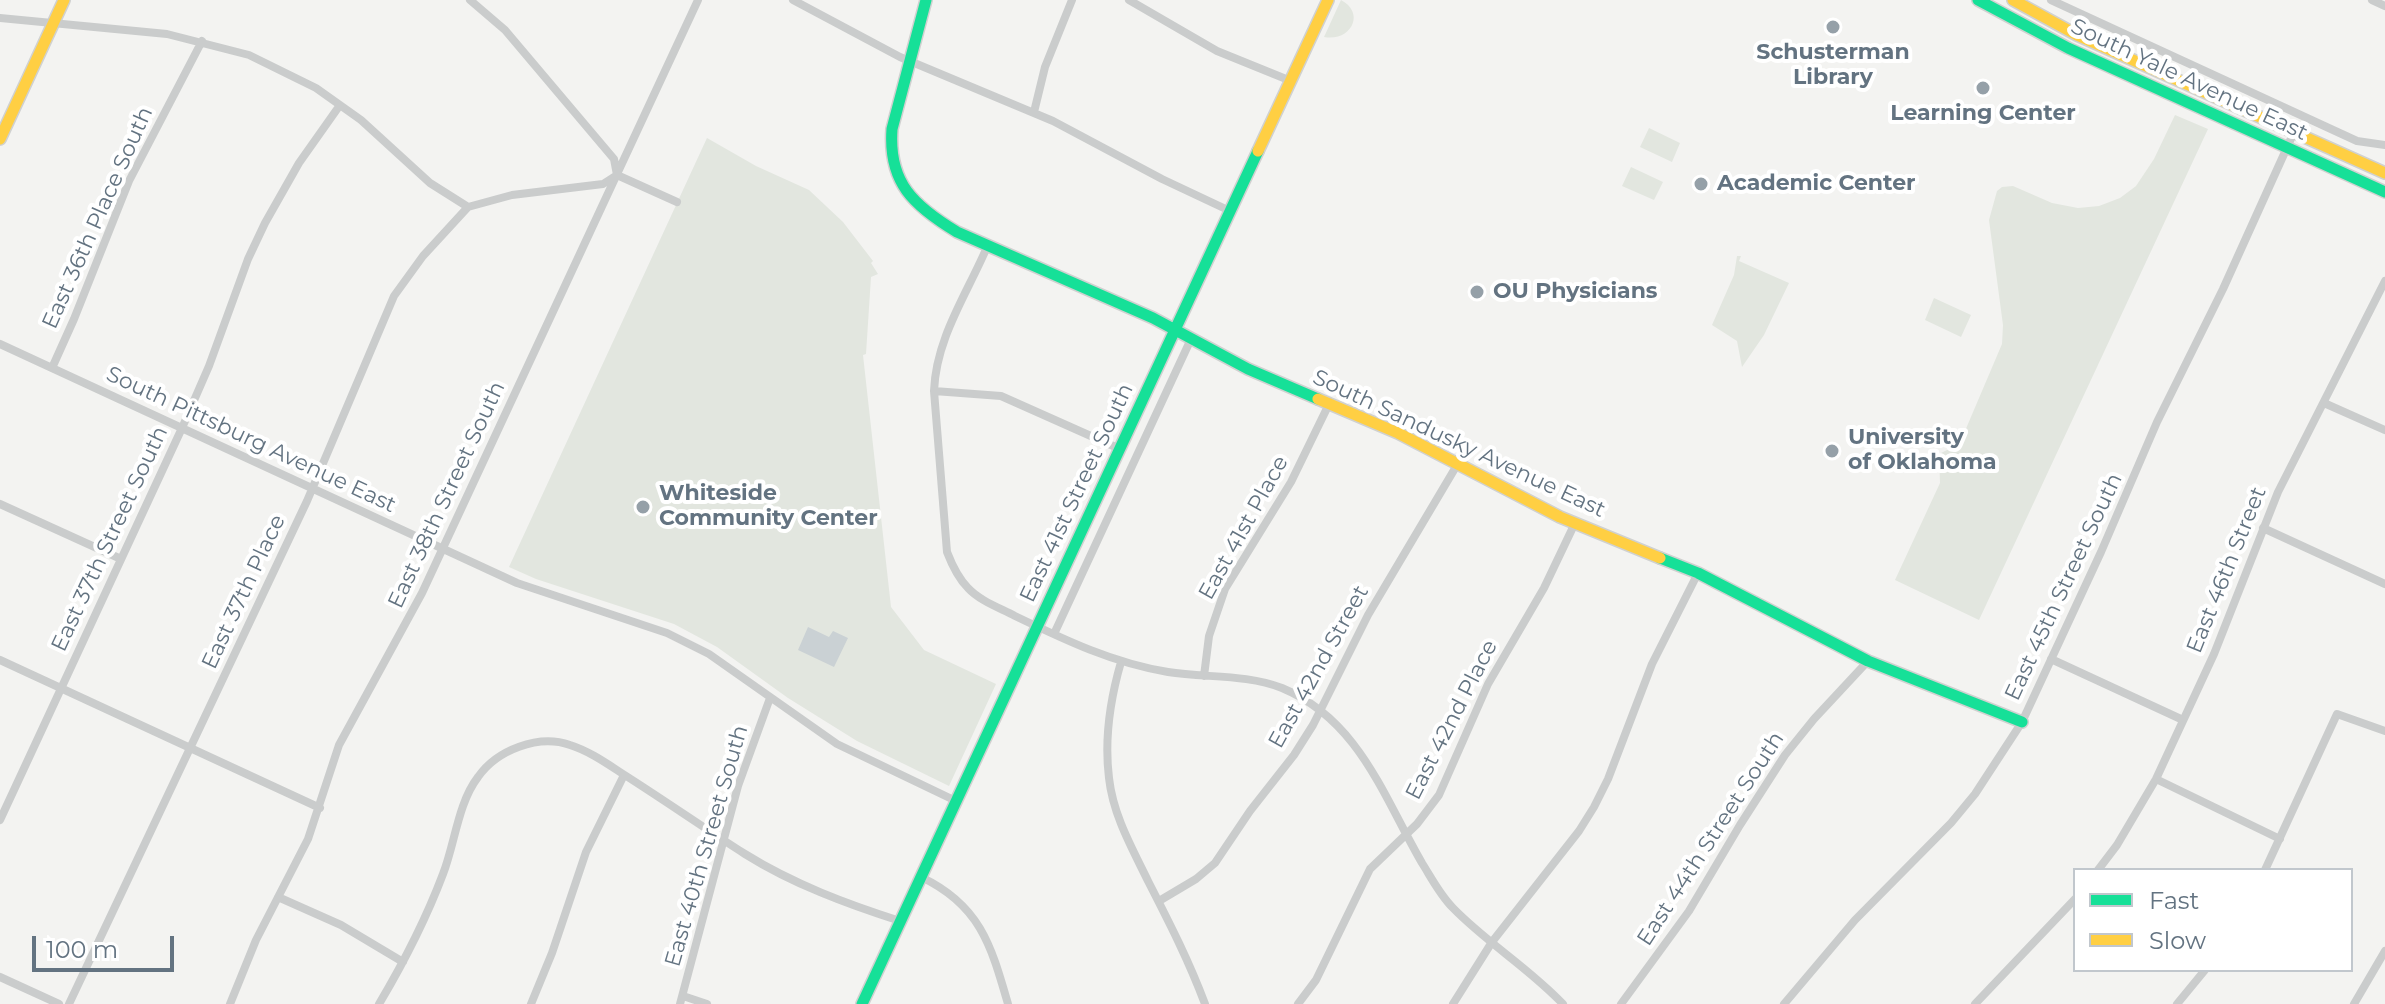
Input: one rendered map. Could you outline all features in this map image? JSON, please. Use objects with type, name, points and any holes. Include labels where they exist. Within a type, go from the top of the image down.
[{"type":"main road","points":[[0,139],[64,0]]},
{"type":"main road","points":[[910,62],[926,0]]},
{"type":"main road","name":"East 41st Street South","points":[[862,1004],[1328,0]]},
{"type":"main road","name":"South Yale Avenue East","points":[[1978,0],[2068,48],[2385,192]]},
{"type":"main road","name":"South Yale Avenue East","points":[[2013,0],[2077,35],[2385,173]]},
{"type":"main road","name":"South Sandusky Avenue East","points":[[910,62],[892,129],[892,156],[909,197],[935,219],[987,247],[1153,318],[1248,369],[1398,433],[1575,523],[1698,573],[1868,661],[2022,722]]},
{"type":"main road","points":[[2174,98],[2181,82]]},
{"type":"street","points":[[470,0],[505,30],[614,159],[617,175]]},
{"type":"street","name":"East 38th Street South","points":[[230,1004],[256,940],[307,843],[339,745],[399,637],[442,548],[698,0]]},
{"type":"street","points":[[793,0],[910,62],[1034,112],[1230,211]]},
{"type":"street","points":[[1034,112],[1045,67],[1072,0]]},
{"type":"street","points":[[1129,0],[1217,51],[1291,81]]},
{"type":"street","name":"South Yale Avenue East","points":[[2051,0],[2357,141],[2385,145]]},
{"type":"street","points":[[2372,0],[2385,6]]},
{"type":"street","points":[[0,18],[167,34],[202,41],[271,64],[340,105],[380,136],[430,183],[468,207],[512,195],[603,184],[617,175]]},
{"type":"street","name":"East 36th Place South","points":[[52,368],[129,181],[202,41]]},
{"type":"street","name":"East 37th Street South","points":[[0,820],[182,428],[265,223],[299,163],[340,105]]},
{"type":"street","name":"East 45th Street South","points":[[1784,1004],[1855,920],[1951,823],[1975,794],[2022,722],[2157,422],[2223,289],[2294,132]]},
{"type":"street","points":[[617,175],[677,202]]},
{"type":"street","name":"East 37th Place","points":[[69,1004],[312,488],[394,296],[423,256],[468,207]]},
{"type":"street","points":[[987,247],[944,339],[935,370],[946,536],[952,564],[969,589],[1037,626],[1121,662],[1172,673],[1271,684],[1321,709],[1346,732],[1362,753],[1437,888],[1453,908],[1563,1004]]},
{"type":"street","name":"East 46th Street","points":[[2100,868],[2117,845],[2156,779],[2214,654],[2263,528],[2297,452],[2385,281]]},
{"type":"street","name":"East 41st Street South","points":[[1054,634],[1191,339]]},
{"type":"street","name":"South Pittsburg Avenue East","points":[[0,344],[544,594],[667,633],[709,654],[837,744],[956,801]]},
{"type":"street","points":[[934,391],[1001,396],[1120,449]]},
{"type":"street","name":"East 41st Place","points":[[1204,676],[1209,636],[1225,589],[1291,482],[1330,402]]},
{"type":"street","points":[[2324,403],[2385,430]]},
{"type":"street","name":"East 42nd Street","points":[[1159,901],[1196,879],[1215,863],[1294,755],[1368,615],[1457,465]]},
{"type":"street","points":[[0,504],[121,559]]},
{"type":"street","name":"East 42nd Place","points":[[1298,1004],[1316,980],[1370,869],[1428,812],[1439,795],[1488,684],[1544,588],[1575,523]]},
{"type":"street","points":[[2263,528],[2385,584]]},
{"type":"street","points":[[1453,1004],[1492,942],[1579,831],[1594,807],[1608,779],[1652,664],[1698,573]]},
{"type":"street","points":[[2051,659],[2183,720]]},
{"type":"street","points":[[0,660],[320,808]]},
{"type":"street","name":"East 44th Street South","points":[[1621,1004],[1689,911],[1785,755],[1868,661]]},
{"type":"street","points":[[1121,662],[1111,700],[1109,780],[1122,829],[1190,964],[1205,1004]]},
{"type":"street","name":"East 40th Street South","points":[[682,1000],[742,773],[770,698]]},
{"type":"street","points":[[2266,868],[2337,714],[2385,731]]},
{"type":"street","points":[[379,1004],[403,962],[443,874],[472,785],[485,768],[500,756],[515,748],[537,743],[568,744],[624,775],[746,854],[809,888],[851,906],[900,921]]},
{"type":"street","points":[[531,1004],[586,852],[624,775]]},
{"type":"street","points":[[2156,779],[2280,839]]},
{"type":"street","points":[[921,877],[950,893],[976,918],[995,960],[1008,1004]]},
{"type":"street","points":[[278,897],[341,925],[403,962]]},
{"type":"street","points":[[1975,1004],[2073,901]]},
{"type":"street","points":[[2354,1004],[2385,951]]},
{"type":"street","points":[[2177,1004],[2203,972]]},
{"type":"street","points":[[0,977],[59,1004]]},
{"type":"street","points":[[682,1000],[707,1004]]},
{"type":"shaded area","points":[[1341,0],[1353,12],[1352,25],[1342,35],[1324,37]]},
{"type":"shaded area","points":[[2175,115],[2208,129],[1979,620],[1895,580],[1940,483],[1939,454],[1962,438],[2002,344],[2003,325],[1989,220],[1997,191],[2013,186],[2052,203],[2078,208],[2099,206],[2120,198],[2136,186],[2154,159]]},
{"type":"shaded area","points":[[1649,128],[1680,143],[1672,162],[1640,147]]},
{"type":"shaded area","points":[[707,138],[756,166],[809,190],[843,222],[873,261],[871,263],[878,274],[871,277],[866,354],[863,355],[891,607],[924,650],[996,684],[949,786],[857,741],[788,698],[717,647],[674,624],[536,579],[509,567]]},
{"type":"shaded area","points":[[1631,167],[1663,182],[1654,200],[1622,186]]},
{"type":"shaded area","points":[[1737,256],[1741,256],[1739,261],[1789,283],[1764,335],[1742,367],[1737,341],[1712,325],[1734,275]]},
{"type":"shaded area","points":[[1934,298],[1971,315],[1961,337],[1925,320]]},
{"type":"shaded area","points":[[808,627],[829,637],[833,631],[848,638],[834,667],[798,650]]},
{"type":"traffic: fast","points":[[926,0],[892,129],[894,164],[899,178],[916,202],[957,232],[1153,318],[1248,369],[1318,399]]},
{"type":"traffic: fast","points":[[1978,0],[2068,48],[2385,192]]},
{"type":"traffic: fast","points":[[862,1004],[1258,151]]},
{"type":"traffic: fast","points":[[1660,558],[1698,573],[1868,661],[2022,722]]},
{"type":"traffic: slow","points":[[0,139],[64,0]]},
{"type":"traffic: slow","points":[[1258,151],[1328,0]]},
{"type":"traffic: slow","points":[[2013,0],[2077,35],[2385,173]]},
{"type":"traffic: slow","points":[[1318,399],[1398,433],[1560,517],[1660,558]]},
{"type":"place","name":"Schusterman Library","points":[[1833,27]]},
{"type":"place","name":"Learning Center","points":[[1983,88]]},
{"type":"place","name":"Academic Center","points":[[1701,184]]},
{"type":"place","name":"OU Physicians","points":[[1477,292]]},
{"type":"place","name":"University of Oklahoma","points":[[1832,451]]},
{"type":"place","name":"Whiteside Community Center","points":[[643,507]]}]
